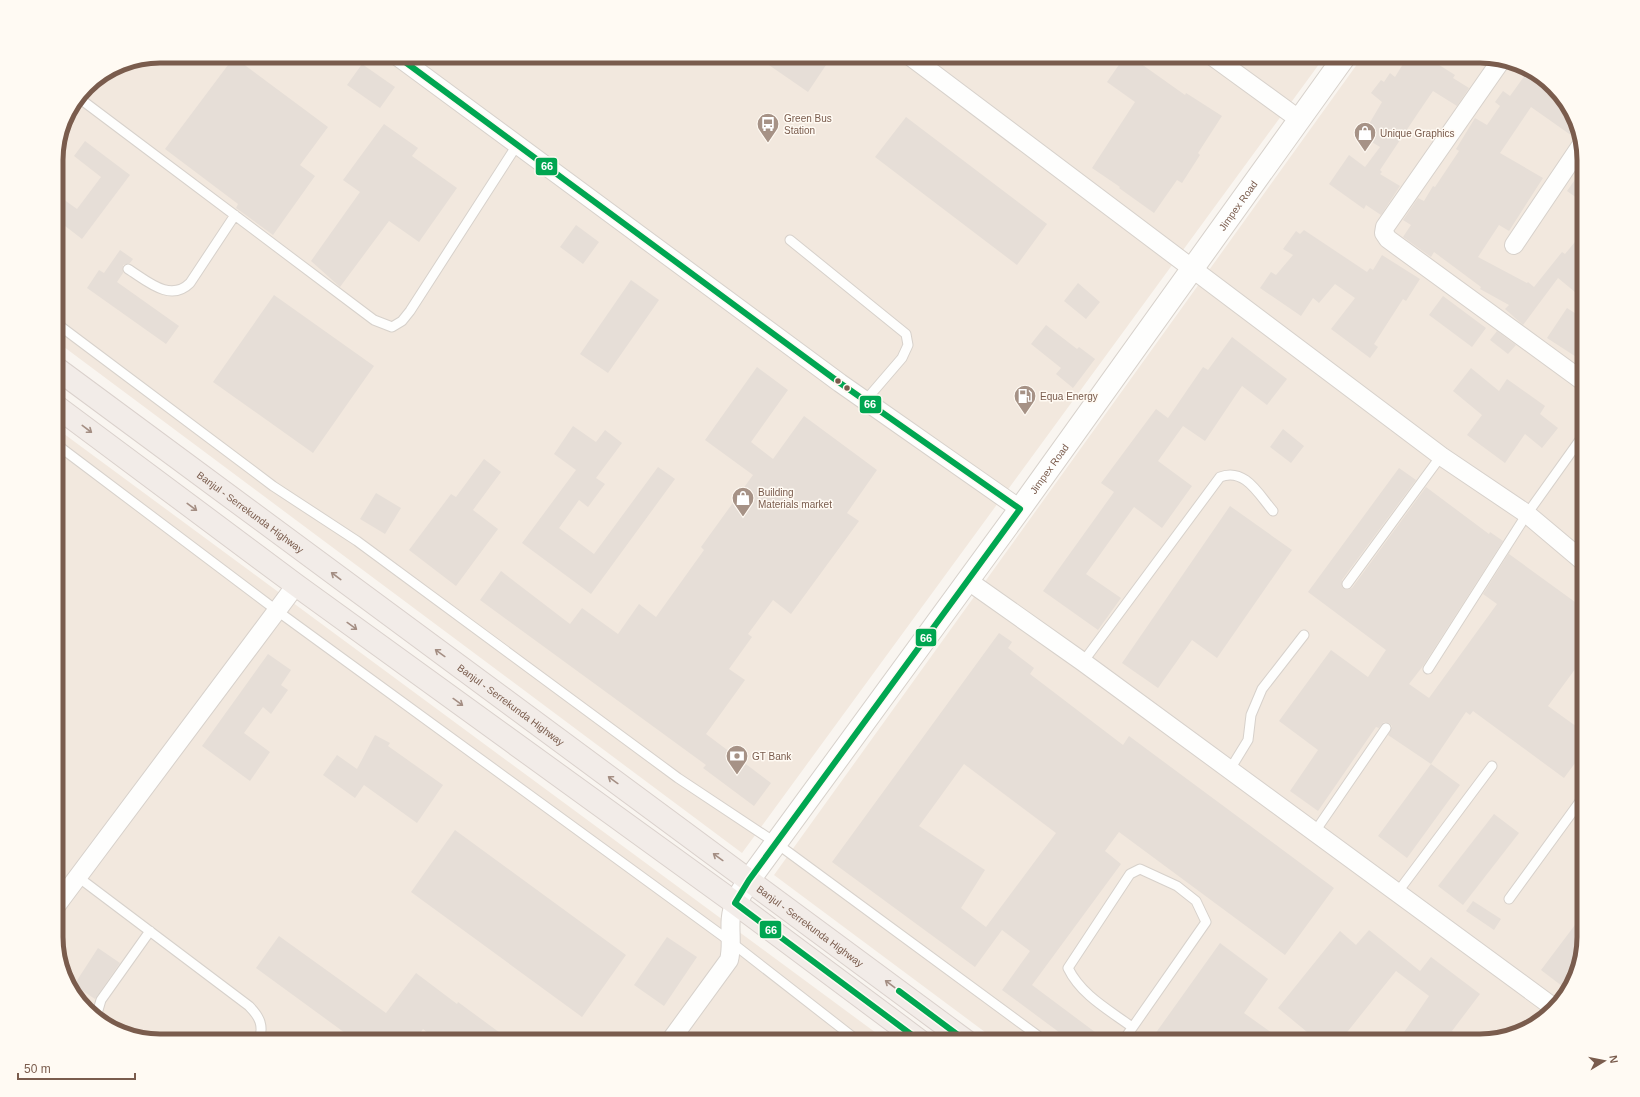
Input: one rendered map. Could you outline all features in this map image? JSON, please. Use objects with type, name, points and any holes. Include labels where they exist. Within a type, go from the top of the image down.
[{"type":"highway","name":"Banjul - Serrekunda Highway","points":[[63,373],[957,1034]]},
{"type":"highway","points":[[63,411],[296,585],[735,903],[911,1034]]},
{"type":"street","points":[[406,63],[865,401],[1020,509]]},
{"type":"street","points":[[919,63],[1441,456],[1527,514],[1577,556]]},
{"type":"street","points":[[1222,63],[1300,120]]},
{"type":"street","name":"Jimpex Road","points":[[735,903],[749,880],[1020,509],[1340,63]]},
{"type":"street","points":[[1498,65],[1385,227],[1384,233],[1388,239],[1577,377]]},
{"type":"street","points":[[1514,245],[1576,152]]},
{"type":"street","points":[[967,580],[1083,662],[1229,771],[1550,1004]]},
{"type":"street","points":[[63,897],[296,585]]},
{"type":"street","points":[[675,1034],[729,960],[732,942],[731,914],[735,903]]},
{"type":"lane","points":[[83,101],[374,320],[386,326],[396,326],[410,311],[517,145]]},
{"type":"lane","points":[[128,269],[164,290],[175,292],[182,289],[190,283],[235,215]]},
{"type":"lane","points":[[790,240],[906,334],[908,345],[902,358],[865,401]]},
{"type":"lane","points":[[63,328],[273,486],[357,540],[678,778],[776,843],[1035,1034]]},
{"type":"lane","points":[[1428,669],[1527,514],[1577,444]]},
{"type":"lane","points":[[63,449],[276,610],[732,942],[849,1034]]},
{"type":"lane","points":[[1347,584],[1441,456]]},
{"type":"lane","points":[[1083,662],[1220,477],[1228,474],[1238,475],[1252,486],[1273,511]]},
{"type":"lane","points":[[1229,771],[1248,740],[1251,716],[1262,689],[1304,634]]},
{"type":"lane","points":[[1314,833],[1386,728]]},
{"type":"lane","points":[[1397,894],[1492,766]]},
{"type":"lane","points":[[1509,899],[1577,806]]},
{"type":"lane","points":[[1128,1034],[1206,922],[1196,901],[1177,886],[1150,872],[1140,869],[1130,874],[1068,968],[1074,981],[1089,996],[1132,1027]]},
{"type":"lane","points":[[78,877],[252,1009],[260,1020],[261,1034]]},
{"type":"lane","points":[[98,1011],[101,1000],[150,931]]},
{"type":"shaded area","points":[[154,63],[1320,63],[742,853],[63,346],[63,154],[66,135],[70,123],[79,106],[91,91],[106,79],[123,70]]},
{"type":"shaded area","points":[[1358,63],[1493,64],[1517,70],[1534,79],[1549,91],[1557,101],[1570,123],[1574,135],[1577,160],[1577,943],[1572,968],[1561,991],[1553,1001],[1534,1018],[1517,1027],[1505,1031],[1480,1034],[988,1034],[774,875]]},
{"type":"shaded area","points":[[63,433],[878,1034],[160,1034],[135,1031],[123,1027],[106,1018],[91,1006],[76,985],[68,968],[63,943]]},
{"type":"building","points":[[230,63],[242,63],[328,127],[300,165],[315,176],[273,235],[236,208],[238,204],[165,149]]},
{"type":"building","points":[[766,63],[827,63],[808,92]]},
{"type":"building","points":[[1120,63],[1140,63],[1185,95],[1186,93],[1222,116],[1198,153],[1200,155],[1182,183],[1177,180],[1154,213],[1092,168],[1135,102],[1107,82]]},
{"type":"building","points":[[1404,63],[1436,63],[1455,75],[1453,78],[1469,88],[1457,106],[1433,91],[1380,170],[1382,172],[1380,174],[1400,186],[1381,215],[1366,205],[1364,209],[1329,184],[1349,155],[1365,167],[1380,147],[1362,136],[1382,102],[1371,93],[1381,80],[1384,82],[1390,73],[1395,77]]},
{"type":"building","points":[[362,64],[395,87],[380,108],[347,85]]},
{"type":"building","points":[[1525,75],[1534,79],[1549,91],[1557,101],[1570,123],[1574,138],[1531,107],[1500,153],[1543,178],[1509,231],[1499,225],[1478,257],[1527,283],[1528,282],[1534,287],[1562,252],[1565,254],[1577,239],[1577,290],[1575,292],[1558,278],[1523,325],[1505,309],[1509,305],[1480,289],[1481,287],[1434,252],[1431,257],[1403,237],[1411,225],[1403,220],[1418,198],[1424,201],[1433,186],[1435,187],[1459,151],[1456,149],[1475,118],[1487,125],[1500,106],[1495,102],[1503,91],[1510,96]]},
{"type":"building","points":[[906,117],[1047,224],[1017,265],[875,157]]},
{"type":"building","points":[[384,124],[418,148],[412,156],[457,188],[419,242],[389,221],[340,287],[311,261],[360,192],[343,180]]},
{"type":"building","points":[[85,141],[130,175],[82,239],[63,224],[63,199],[77,209],[101,177],[74,156]]},
{"type":"building","points":[[1577,177],[1577,198],[1567,191]]},
{"type":"building","points":[[576,225],[599,242],[583,264],[560,247]]},
{"type":"building","points":[[1304,230],[1367,272],[1370,268],[1373,270],[1382,255],[1420,279],[1406,301],[1403,299],[1374,344],[1378,347],[1370,358],[1331,329],[1355,298],[1335,284],[1319,303],[1313,298],[1301,316],[1260,288],[1271,272],[1276,275],[1293,255],[1283,249],[1296,231],[1300,234]]},
{"type":"building","points":[[120,250],[133,259],[130,263],[123,265],[123,273],[117,282],[179,326],[166,344],[87,288],[99,270],[104,273]]},
{"type":"building","points":[[631,280],[659,300],[608,373],[580,354]]},
{"type":"building","points":[[1078,283],[1100,302],[1086,319],[1064,301]]},
{"type":"building","points":[[274,295],[374,366],[313,453],[213,382]]},
{"type":"building","points":[[1443,296],[1486,328],[1472,347],[1429,315]]},
{"type":"building","points":[[1567,308],[1577,314],[1577,357],[1547,338]]},
{"type":"building","points":[[1046,325],[1077,349],[1079,347],[1095,359],[1073,388],[1056,374],[1061,368],[1031,344]]},
{"type":"building","points":[[1497,331],[1516,345],[1508,354],[1490,340]]},
{"type":"building","points":[[1232,337],[1287,379],[1267,405],[1242,386],[1205,441],[1183,426],[1158,461],[1192,486],[1162,528],[1134,507],[1086,574],[1121,598],[1098,630],[1043,591],[1114,492],[1101,483],[1156,409],[1168,418],[1203,367],[1208,370]]},
{"type":"building","points":[[757,367],[788,390],[751,442],[773,459],[804,416],[877,470],[847,513],[859,521],[791,614],[773,600],[748,634],[752,637],[729,669],[745,680],[706,734],[771,783],[754,806],[703,768],[706,765],[480,600],[501,571],[570,624],[582,608],[618,634],[639,604],[656,617],[704,550],[701,547],[753,475],[705,440]]},
{"type":"building","points":[[1471,368],[1499,391],[1507,379],[1545,406],[1540,414],[1558,428],[1542,448],[1525,434],[1505,463],[1467,435],[1482,415],[1453,391]]},
{"type":"building","points":[[573,426],[596,442],[605,430],[622,443],[596,478],[605,484],[588,507],[579,500],[559,528],[594,554],[658,467],[675,479],[591,594],[522,543],[576,470],[554,454]]},
{"type":"building","points":[[1283,429],[1304,446],[1291,463],[1270,447]]},
{"type":"building","points":[[484,459],[501,472],[473,510],[498,529],[456,586],[409,550],[451,494],[456,497]]},
{"type":"building","points":[[1399,468],[1416,480],[1342,580],[1342,587],[1347,590],[1352,588],[1426,487],[1489,534],[1490,532],[1503,541],[1423,666],[1409,684],[1429,698],[1497,604],[1483,594],[1512,548],[1509,554],[1575,602],[1577,599],[1577,667],[1548,706],[1577,727],[1577,760],[1564,778],[1473,711],[1470,715],[1466,712],[1431,764],[1388,735],[1392,726],[1389,723],[1384,722],[1379,728],[1376,727],[1318,811],[1290,791],[1318,750],[1279,721],[1331,650],[1368,677],[1386,650],[1308,592]]},
{"type":"building","points":[[376,493],[401,508],[385,534],[360,519]]},
{"type":"building","points":[[1230,506],[1292,550],[1217,658],[1192,640],[1158,688],[1122,663]]},
{"type":"building","points":[[999,633],[1012,642],[1008,648],[1034,668],[1030,674],[1123,745],[1129,736],[1334,888],[1285,955],[1119,832],[1105,851],[1121,864],[1032,985],[1098,1034],[1062,1034],[1002,990],[1030,951],[1002,930],[975,967],[832,862]],"holes":[[[964,764],[1056,833],[986,927],[961,908],[985,870],[919,826]]]},
{"type":"building","points":[[268,654],[291,670],[281,685],[288,690],[271,714],[263,707],[244,733],[270,752],[250,781],[202,746]]},
{"type":"building","points":[[375,735],[390,743],[388,746],[443,785],[417,823],[364,785],[355,798],[323,775],[337,755],[357,769]]},
{"type":"building","points":[[1431,764],[1460,785],[1407,858],[1378,836]]},
{"type":"building","points":[[1494,814],[1519,833],[1463,905],[1438,886]]},
{"type":"building","points":[[455,830],[626,955],[582,1017],[411,892]]},
{"type":"building","points":[[1473,901],[1501,919],[1494,930],[1466,911]]},
{"type":"building","points":[[1577,922],[1577,943],[1575,956],[1568,978],[1562,986],[1541,970]]},
{"type":"building","points":[[1369,930],[1420,971],[1431,957],[1480,994],[1452,1031],[1456,1034],[1403,1034],[1429,996],[1396,971],[1346,1034],[1310,1034],[1278,1008],[1340,931],[1356,945]]},
{"type":"building","points":[[279,936],[386,1013],[416,973],[457,1004],[458,1002],[501,1034],[429,1034],[423,1029],[419,1034],[346,1034],[256,968]]},
{"type":"building","points":[[667,937],[697,957],[664,1006],[634,985]]},
{"type":"building","points":[[1220,943],[1268,979],[1244,1013],[1273,1034],[1155,1034]]},
{"type":"building","points":[[98,948],[120,963],[95,999],[77,987],[75,983]]},
{"type":"transit line","name":"66","points":[[406,63],[840,383],[1020,509],[749,880],[735,903],[911,1034]]},
{"type":"transit line","name":"66","points":[[899,991],[957,1034]]},
{"type":"place","name":"Green Bus Station","points":[[768,144]]},
{"type":"place","name":"Unique Graphics","points":[[1365,152]]},
{"type":"place","name":"Equa Energy","points":[[1025,416]]},
{"type":"place","name":"Building Materials market","points":[[743,518]]},
{"type":"place","name":"GT Bank","points":[[737,776]]}]
